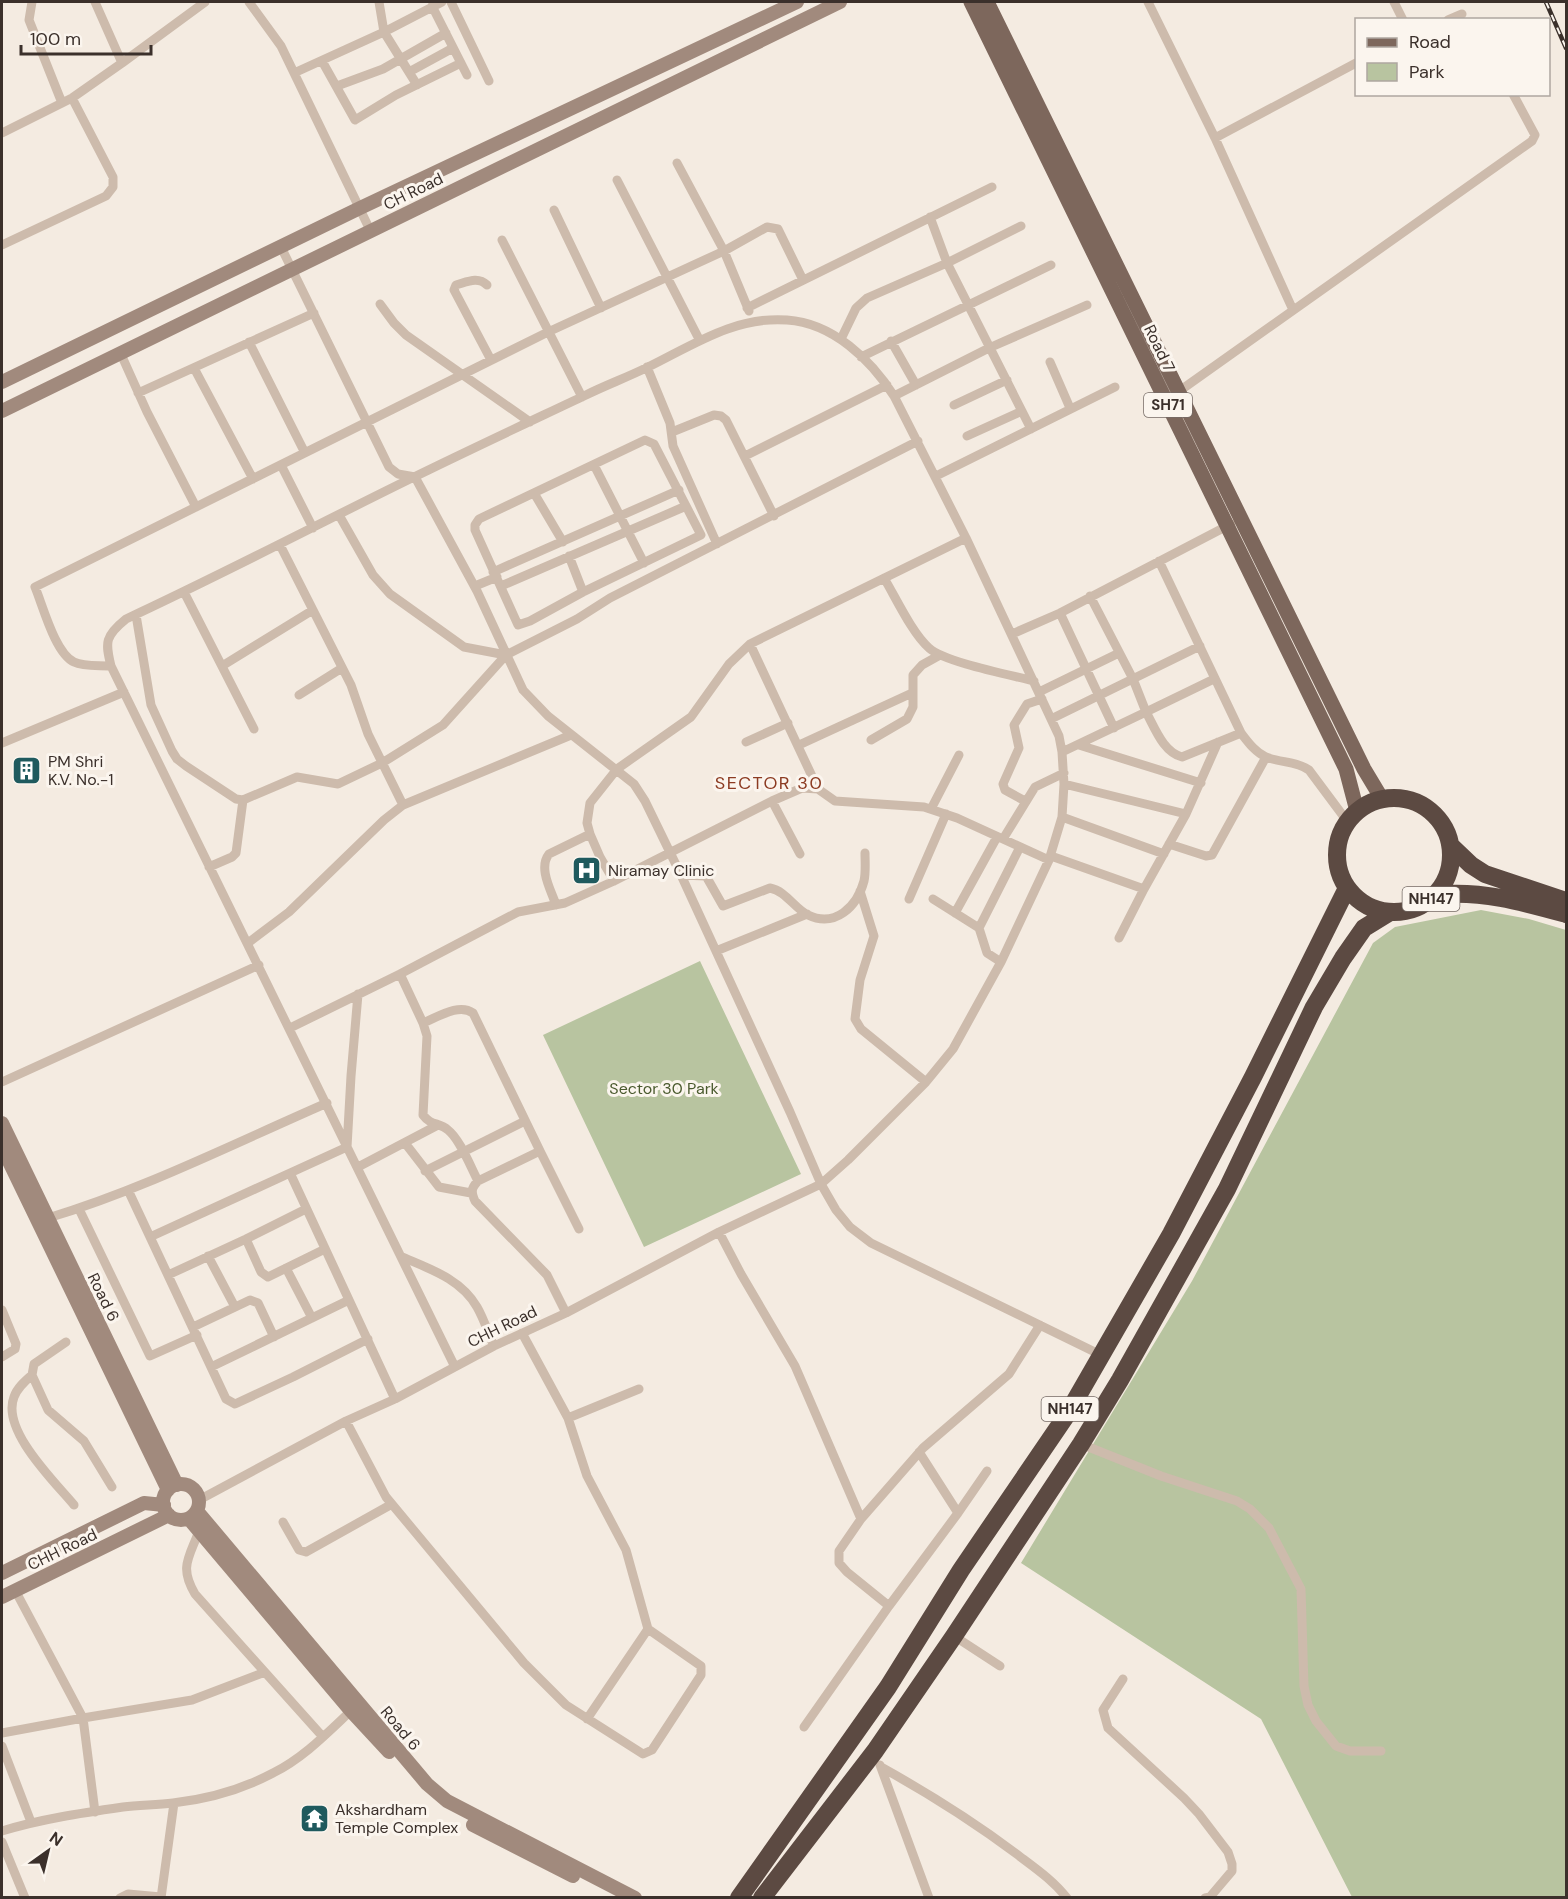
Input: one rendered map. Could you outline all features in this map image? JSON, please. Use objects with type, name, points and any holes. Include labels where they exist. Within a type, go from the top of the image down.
[{"type":"highway","name":"NH147","points":[[739,1898],[868,1748],[888,1686],[961,1570],[1068,1413],[1171,1234],[1248,1087],[1347,888],[1369,906],[1390,912],[1417,907],[1435,895],[1444,883],[1450,870],[1450,845],[1440,820],[1428,809],[1413,801],[1398,798],[1382,799],[1368,803],[1352,816]]},
{"type":"highway","points":[[1347,888],[1338,867],[1336,854],[1339,838],[1352,816]]},
{"type":"highway","name":"NH147","points":[[1450,845],[1471,865],[1485,874],[1566,901]]},
{"type":"highway","name":"NH147","points":[[1435,895],[1480,894],[1520,901],[1566,915]]},
{"type":"highway","name":"NH147","points":[[762,1898],[868,1748],[954,1636],[1081,1444],[1120,1380],[1227,1189],[1314,1007],[1355,939],[1364,928],[1390,912]]},
{"type":"main road","name":"Road 7","points":[[970,2],[1234,522],[1382,799]]},
{"type":"main road","name":"Road 7","points":[[987,2],[1178,392],[1346,769],[1352,816]]},
{"type":"street","points":[[32,2],[29,20],[63,103]]},
{"type":"street","points":[[95,2],[122,63]]},
{"type":"street","points":[[2,134],[72,98],[205,2]]},
{"type":"street","points":[[249,2],[281,46],[370,230]]},
{"type":"street","points":[[379,2],[384,32],[417,85]]},
{"type":"street","points":[[294,74],[442,2]]},
{"type":"street","points":[[451,2],[489,81]]},
{"type":"street","name":"CH Road","points":[[2,382],[360,208],[797,2]]},
{"type":"street","name":"CH Road","points":[[2,411],[840,2]]},
{"type":"street","points":[[1148,2],[1215,138],[1293,310]]},
{"type":"street","points":[[1394,2],[1402,18]]},
{"type":"street","points":[[432,6],[467,75]]},
{"type":"street","points":[[1453,18],[1462,14]]},
{"type":"street","points":[[337,86],[383,69],[446,33]]},
{"type":"street","points":[[409,72],[453,48]]},
{"type":"street","points":[[322,61],[355,120],[461,63]]},
{"type":"street","points":[[1215,138],[1355,64]]},
{"type":"street","points":[[1178,392],[1532,141],[1535,135],[1533,128],[1515,96]]},
{"type":"street","points":[[2,245],[106,196],[113,188],[113,177],[72,98]]},
{"type":"street","points":[[677,162],[724,251],[747,308],[755,321]]},
{"type":"street","points":[[617,180],[699,339]]},
{"type":"street","points":[[747,308],[992,187]]},
{"type":"street","points":[[554,210],[601,308]]},
{"type":"street","points":[[930,217],[947,262],[1031,429]]},
{"type":"street","points":[[841,339],[856,308],[861,303],[1021,226]]},
{"type":"street","points":[[455,1368],[111,666],[79,664],[71,661],[62,652],[35,587],[548,332],[724,251],[767,227],[778,229],[803,280]]},
{"type":"street","points":[[502,240],[582,397]]},
{"type":"street","points":[[281,247],[389,467],[398,474],[415,477],[475,586],[524,690],[536,705],[571,735],[634,784],[671,852],[820,1184],[836,1209],[850,1227],[871,1244],[1101,1355]]},
{"type":"street","points":[[861,357],[1051,265]]},
{"type":"street","points":[[487,285],[477,280],[456,285],[454,290],[491,360]]},
{"type":"street","points":[[380,304],[406,335],[530,422]]},
{"type":"street","points":[[894,396],[989,348],[1087,305]]},
{"type":"street","points":[[138,393],[314,312]]},
{"type":"street","name":"CHH Road","points":[[111,666],[106,645],[113,630],[126,620],[415,477],[646,367],[699,339],[726,328],[755,321],[788,320],[818,327],[841,339],[861,357],[894,396],[936,476],[1012,634],[1059,736],[1062,752],[1064,778],[1062,817],[1050,858],[1001,962],[953,1049],[926,1082],[848,1160],[820,1184],[720,1232],[566,1313],[494,1346],[395,1399],[346,1421],[195,1510]]},
{"type":"street","points":[[891,341],[916,386]]},
{"type":"street","points":[[249,342],[304,453]]},
{"type":"street","points":[[120,352],[138,393],[196,507]]},
{"type":"street","points":[[1050,362],[1070,408]]},
{"type":"street","points":[[646,367],[672,432],[673,446],[717,544]]},
{"type":"street","points":[[194,368],[253,479]]},
{"type":"street","points":[[954,405],[1007,380]]},
{"type":"street","points":[[745,456],[887,385]]},
{"type":"street","points":[[936,476],[1115,387]]},
{"type":"street","points":[[967,436],[1022,411]]},
{"type":"street","points":[[672,432],[714,416],[721,416],[726,420],[774,516]]},
{"type":"street","points":[[645,440],[649,441],[654,444],[701,535],[518,625],[475,530],[475,525],[479,519],[534,493],[645,440]]},
{"type":"street","points":[[136,615],[151,705],[177,759],[230,796],[243,800],[297,777],[338,783],[382,763],[442,725],[506,655],[577,620],[610,598],[918,441]]},
{"type":"street","points":[[281,465],[313,528]]},
{"type":"street","points":[[594,465],[644,563]]},
{"type":"street","points":[[534,493],[563,542]]},
{"type":"street","points":[[497,578],[563,542],[620,515],[694,493]]},
{"type":"street","points":[[475,586],[569,556],[628,531],[682,497]]},
{"type":"street","points":[[339,515],[372,575],[390,594],[464,647],[506,655]]},
{"type":"street","points":[[1012,634],[1060,613],[1234,522]]},
{"type":"street","points":[[614,881],[600,858],[587,823],[590,803],[617,769],[691,717],[729,664],[750,644],[966,538]]},
{"type":"street","points":[[280,545],[351,685],[368,734],[403,805]]},
{"type":"street","points":[[569,556],[583,592]]},
{"type":"street","points":[[1159,561],[1240,733],[1251,747],[1266,757],[1301,764],[1352,816]]},
{"type":"street","points":[[884,578],[921,639],[930,649],[940,655],[1034,681]]},
{"type":"street","points":[[184,592],[254,729]]},
{"type":"street","points":[[1090,596],[1133,679],[1146,712],[1166,747],[1182,757],[1240,733]]},
{"type":"street","points":[[222,666],[313,610]]},
{"type":"street","points":[[1060,613],[1114,728]]},
{"type":"street","points":[[750,644],[818,789],[835,801],[924,807],[946,814],[1020,847],[1144,889]]},
{"type":"street","points":[[1051,719],[1200,646]]},
{"type":"street","points":[[1025,801],[1005,790],[1003,784],[1019,748],[1014,725],[1027,704],[1086,669],[1119,653]]},
{"type":"street","points":[[871,740],[907,719],[913,707],[914,675],[917,670],[940,655]]},
{"type":"street","points":[[299,695],[342,668]]},
{"type":"street","points":[[1062,752],[1214,679]]},
{"type":"street","points":[[2,743],[124,692]]},
{"type":"street","points":[[799,746],[912,693]]},
{"type":"street","points":[[746,742],[788,723]]},
{"type":"street","points":[[248,943],[289,912],[384,820],[403,805],[571,735]]},
{"type":"street","points":[[1119,938],[1201,783],[1218,742]]},
{"type":"street","points":[[1078,745],[1201,783]]},
{"type":"street","points":[[931,809],[959,755]]},
{"type":"street","points":[[1169,844],[1206,856],[1212,855],[1266,757]]},
{"type":"street","points":[[955,913],[1000,838],[1039,784],[1064,778],[1185,814]]},
{"type":"street","points":[[290,1029],[518,912],[574,900],[772,801],[802,788],[818,789]]},
{"type":"street","points":[[210,867],[237,853],[243,800]]},
{"type":"street","points":[[772,801],[800,854]]},
{"type":"street","points":[[909,899],[946,814]]},
{"type":"street","points":[[1062,817],[1164,854]]},
{"type":"street","points":[[556,905],[543,867],[545,860],[549,854],[590,834]]},
{"type":"street","points":[[1001,962],[987,953],[980,928],[1020,847]]},
{"type":"street","points":[[681,875],[706,876],[723,906],[770,888],[780,892],[807,914],[825,920],[836,918],[850,908],[860,891],[864,876],[865,853]]},
{"type":"street","points":[[860,891],[874,936],[862,972],[855,1019],[861,1029],[926,1082]]},
{"type":"street","points":[[933,899],[980,928]]},
{"type":"street","points":[[716,951],[807,914]]},
{"type":"street","points":[[2,1082],[259,965]]},
{"type":"street","points":[[400,974],[427,1036],[423,1115],[428,1122],[447,1128],[453,1135],[478,1181]]},
{"type":"street","points":[[347,1147],[358,994]]},
{"type":"street","points":[[423,1023],[458,1009],[467,1009],[473,1013],[579,1229]]},
{"type":"street","points":[[48,1218],[128,1190],[327,1103]]},
{"type":"street","points":[[425,1171],[525,1120]]},
{"type":"street","name":"Road 6","points":[[2,1123],[173,1488]]},
{"type":"street","points":[[358,1167],[438,1125]]},
{"type":"street","points":[[405,1143],[439,1187],[471,1193]]},
{"type":"street","name":"Road 6","points":[[2,1147],[173,1488]]},
{"type":"street","points":[[150,1237],[347,1147]]},
{"type":"street","points":[[540,1151],[478,1181],[471,1193],[475,1201],[548,1275],[566,1313]]},
{"type":"street","points":[[290,1173],[395,1399]]},
{"type":"street","points":[[128,1190],[226,1399],[235,1404],[368,1339]]},
{"type":"street","points":[[79,1209],[150,1356],[250,1300],[258,1303],[274,1337]]},
{"type":"street","points":[[168,1275],[306,1209]]},
{"type":"street","points":[[720,1232],[741,1275],[795,1366],[861,1519]]},
{"type":"street","points":[[246,1239],[264,1275],[268,1277],[325,1249]]},
{"type":"street","points":[[208,1256],[235,1307]]},
{"type":"street","points":[[402,1257],[442,1274],[465,1292],[476,1306],[494,1346]]},
{"type":"street","points":[[286,1268],[312,1318]]},
{"type":"street","points":[[211,1367],[350,1300]]},
{"type":"street","points":[[2,1311],[16,1344],[15,1349],[2,1357]]},
{"type":"street","points":[[889,1606],[847,1572],[839,1563],[839,1551],[861,1519],[919,1452],[1009,1374],[1040,1325]]},
{"type":"street","points":[[346,1421],[386,1497],[524,1663],[566,1706],[643,1754],[652,1750],[702,1671],[700,1666],[648,1629],[626,1550],[587,1476],[568,1418],[522,1334]]},
{"type":"street","points":[[66,1342],[34,1364],[32,1375],[14,1396],[12,1405],[16,1432],[74,1505]]},
{"type":"street","points":[[32,1375],[48,1410],[84,1441],[112,1487]]},
{"type":"street","points":[[568,1418],[639,1389]]},
{"type":"street","points":[[1081,1444],[1161,1476],[1238,1501],[1250,1509],[1269,1528],[1301,1589],[1304,1686],[1308,1705],[1316,1721],[1336,1746],[1350,1751],[1381,1751]]},
{"type":"street","points":[[919,1452],[958,1513]]},
{"type":"street","points":[[804,1727],[987,1471]]},
{"type":"street","points":[[2,1573],[144,1503],[166,1510],[178,1520],[195,1510],[194,1490],[189,1486],[173,1488],[164,1500],[166,1510]]},
{"type":"street","points":[[283,1522],[299,1550],[306,1552],[392,1504]]},
{"type":"street","name":"CHH Road","points":[[2,1597],[166,1510]]},
{"type":"street","name":"Road 6","points":[[195,1510],[199,1531],[444,1809],[615,1898]]},
{"type":"street","name":"Road 6","points":[[195,1510],[355,1707],[427,1784],[447,1801],[635,1898]]},
{"type":"street","points":[[199,1531],[186,1565],[188,1581],[195,1594],[324,1737]]},
{"type":"street","points":[[15,1590],[83,1718],[95,1812]]},
{"type":"street","points":[[587,1719],[648,1629]]},
{"type":"street","points":[[954,1636],[1000,1666]]},
{"type":"street","points":[[2,1733],[192,1700],[265,1672]]},
{"type":"street","points":[[1123,1679],[1103,1710],[1108,1728],[1184,1798],[1228,1852],[1232,1871],[1210,1897],[1205,1898]]},
{"type":"street","points":[[2,1831],[31,1822],[174,1803],[210,1796],[255,1782],[275,1773],[313,1747],[355,1707]]},
{"type":"street","points":[[2,1746],[31,1822]]},
{"type":"street","points":[[868,1748],[929,1898]]},
{"type":"street","points":[[868,1748],[921,1789],[992,1836],[1056,1884],[1067,1898]]},
{"type":"street","points":[[120,1898],[128,1894],[160,1897],[174,1803]]},
{"type":"street","points":[[2,1842],[25,1898]]},
{"type":"green space","points":[[1481,910],[1529,919],[1566,930],[1566,1897],[1352,1897],[1261,1719],[1021,1563],[1192,1281],[1373,943],[1395,927]]},
{"type":"green space","name":"Sector 30 Park","points":[[700,961],[801,1174],[644,1247],[543,1035]]},
{"type":"railway","points":[[1546,2],[1566,48]]},
{"type":"place","name":"PM Shri K.V. No.-1","points":[[27,770]]},
{"type":"place","name":"Niramay Clinic","points":[[587,870]]},
{"type":"place","name":"Akshardham Temple Complex","points":[[314,1818]]},
{"type":"district","name":"SECTOR 30","points":[[769,783]]}]
